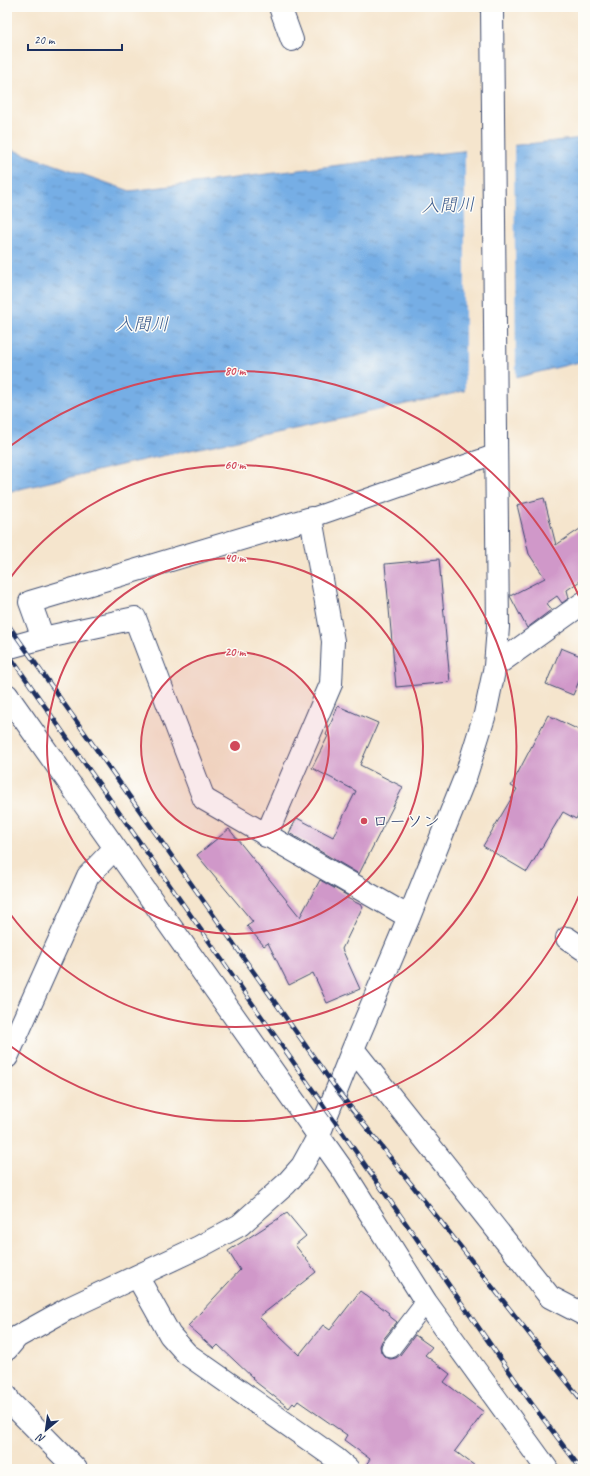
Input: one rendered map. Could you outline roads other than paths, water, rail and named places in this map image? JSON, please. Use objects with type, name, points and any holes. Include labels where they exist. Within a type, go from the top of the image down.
[{"type":"street","points":[[280,7],[292,40]]},
{"type":"street","points":[[7,1349],[18,1337],[56,1315],[199,1247],[240,1225],[286,1184],[302,1166],[318,1137],[353,1049],[409,917],[466,774],[485,714],[494,666],[498,627],[492,7]]},
{"type":"street","points":[[43,638],[30,602],[311,518],[333,641],[331,684],[266,836]]},
{"type":"street","points":[[494,666],[583,603]]},
{"type":"street","points":[[7,648],[43,638],[135,618],[204,800],[409,917]]},
{"type":"street","points":[[7,695],[342,1169],[426,1302],[547,1469]]},
{"type":"street","points":[[7,1056],[88,876],[115,848]]},
{"type":"street","points":[[353,1049],[550,1297],[583,1314]]},
{"type":"street","points":[[137,1276],[170,1335],[187,1354],[335,1458],[348,1469]]},
{"type":"street","points":[[7,1396],[9,1401],[76,1469]]},
{"type":"lane","points":[[311,518],[496,454]]},
{"type":"lane","points":[[391,1348],[426,1302]]},
{"type":"water","name":"入間川","points":[[583,138],[583,361],[439,397],[134,462],[7,492],[7,148],[130,191],[380,160]]},
{"type":"railway","points":[[7,623],[337,1090],[583,1402]]},
{"type":"railway","points":[[7,652],[532,1404],[581,1469]]},
{"type":"place","name":"ローソン","points":[[364,821]]}]
